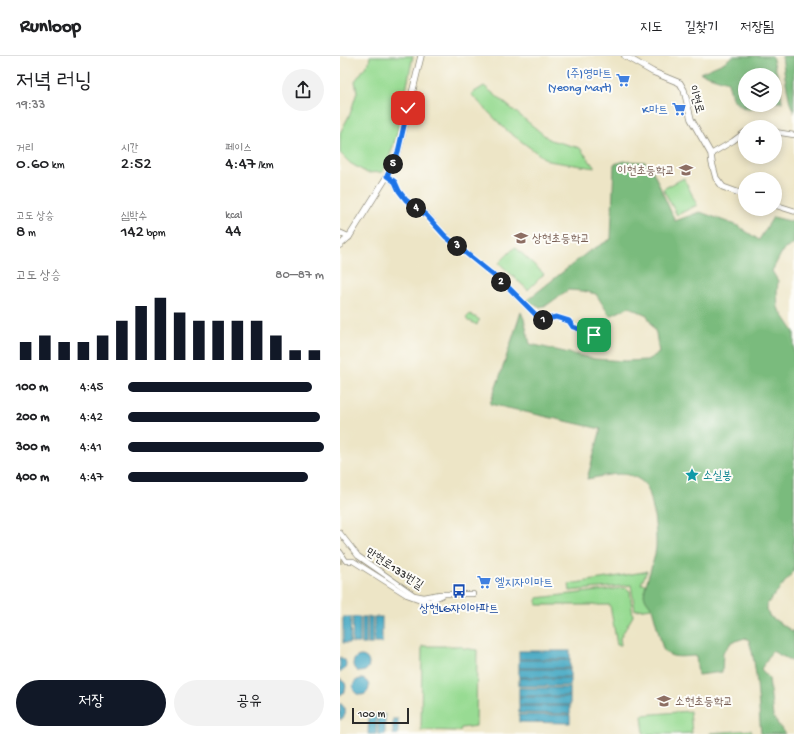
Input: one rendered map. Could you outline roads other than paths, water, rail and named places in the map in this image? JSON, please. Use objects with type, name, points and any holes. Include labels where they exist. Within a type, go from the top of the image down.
[{"type":"street","points":[[340,245],[349,237],[387,176],[398,152],[421,56]]},
{"type":"street","name":"이현로","points":[[625,56],[653,72],[680,83],[684,90],[691,119],[711,154],[716,178],[723,187],[738,192]]},
{"type":"street","points":[[782,133],[794,135]]},
{"type":"street","points":[[711,154],[738,137]]},
{"type":"street","points":[[387,176],[395,182],[399,191],[406,200],[426,215],[446,237],[508,287],[538,317],[543,320],[556,317],[569,321],[573,327],[594,335],[604,343]]},
{"type":"street","points":[[782,207],[794,211]]},
{"type":"street","points":[[340,233],[349,237]]},
{"type":"street","name":"만현로133번길","points":[[340,533],[358,556],[414,595],[424,597],[436,594],[473,594]]},
{"type":"street","points":[[340,552],[346,561],[353,561],[407,595],[421,600],[430,601],[446,594]]},
{"type":"water","points":[[343,617],[351,617],[350,643],[343,643]]},
{"type":"water","points":[[353,617],[360,617],[360,643],[352,643]]},
{"type":"water","points":[[362,617],[366,617],[366,644],[362,644]]},
{"type":"water","points":[[368,617],[372,617],[372,644],[368,644]]},
{"type":"water","points":[[374,617],[382,617],[382,643],[374,643]]},
{"type":"water","points":[[519,651],[570,651],[570,659],[519,659]]},
{"type":"water","points":[[361,656],[367,658],[369,664],[367,670],[361,672],[355,670],[353,664],[355,658]]},
{"type":"water","points":[[340,657],[345,660],[346,667],[340,672]]},
{"type":"water","points":[[519,660],[570,660],[570,668],[519,668]]},
{"type":"water","points":[[519,669],[570,669],[570,677],[519,677]]},
{"type":"water","points":[[519,678],[570,678],[570,686],[519,686]]},
{"type":"water","points":[[340,679],[345,683],[346,688],[340,695]]},
{"type":"water","points":[[361,679],[367,681],[369,687],[367,693],[361,695],[355,693],[353,687],[355,681]]},
{"type":"water","points":[[519,688],[570,688],[570,696],[519,696]]},
{"type":"water","points":[[519,697],[570,697],[570,705],[519,705]]},
{"type":"water","points":[[340,703],[344,707],[345,714],[340,720]]},
{"type":"water","points":[[519,706],[570,706],[570,714],[519,713]]},
{"type":"water","points":[[369,715],[376,715],[376,734],[368,734]]},
{"type":"water","points":[[378,715],[385,715],[385,734],[378,734]]},
{"type":"water","points":[[519,715],[570,715],[570,723],[519,722]]},
{"type":"water","points":[[393,719],[398,719],[398,734],[393,734]]},
{"type":"tunnel","points":[[340,553],[340,564]]},
{"type":"place","name":"(주)영마트 (Yeong Mart)","points":[[623,80]]},
{"type":"place","name":"K마트","points":[[679,109]]},
{"type":"place","name":"이현초등학교","points":[[686,170]]},
{"type":"place","name":"상현초등학교","points":[[521,238]]},
{"type":"place","name":"소실봉","points":[[692,475]]},
{"type":"place","name":"엘지자이마트","points":[[484,582]]},
{"type":"place","name":"상현LG자이아파트","points":[[459,591]]},
{"type":"place","name":"소현초등학교","points":[[664,701]]}]
